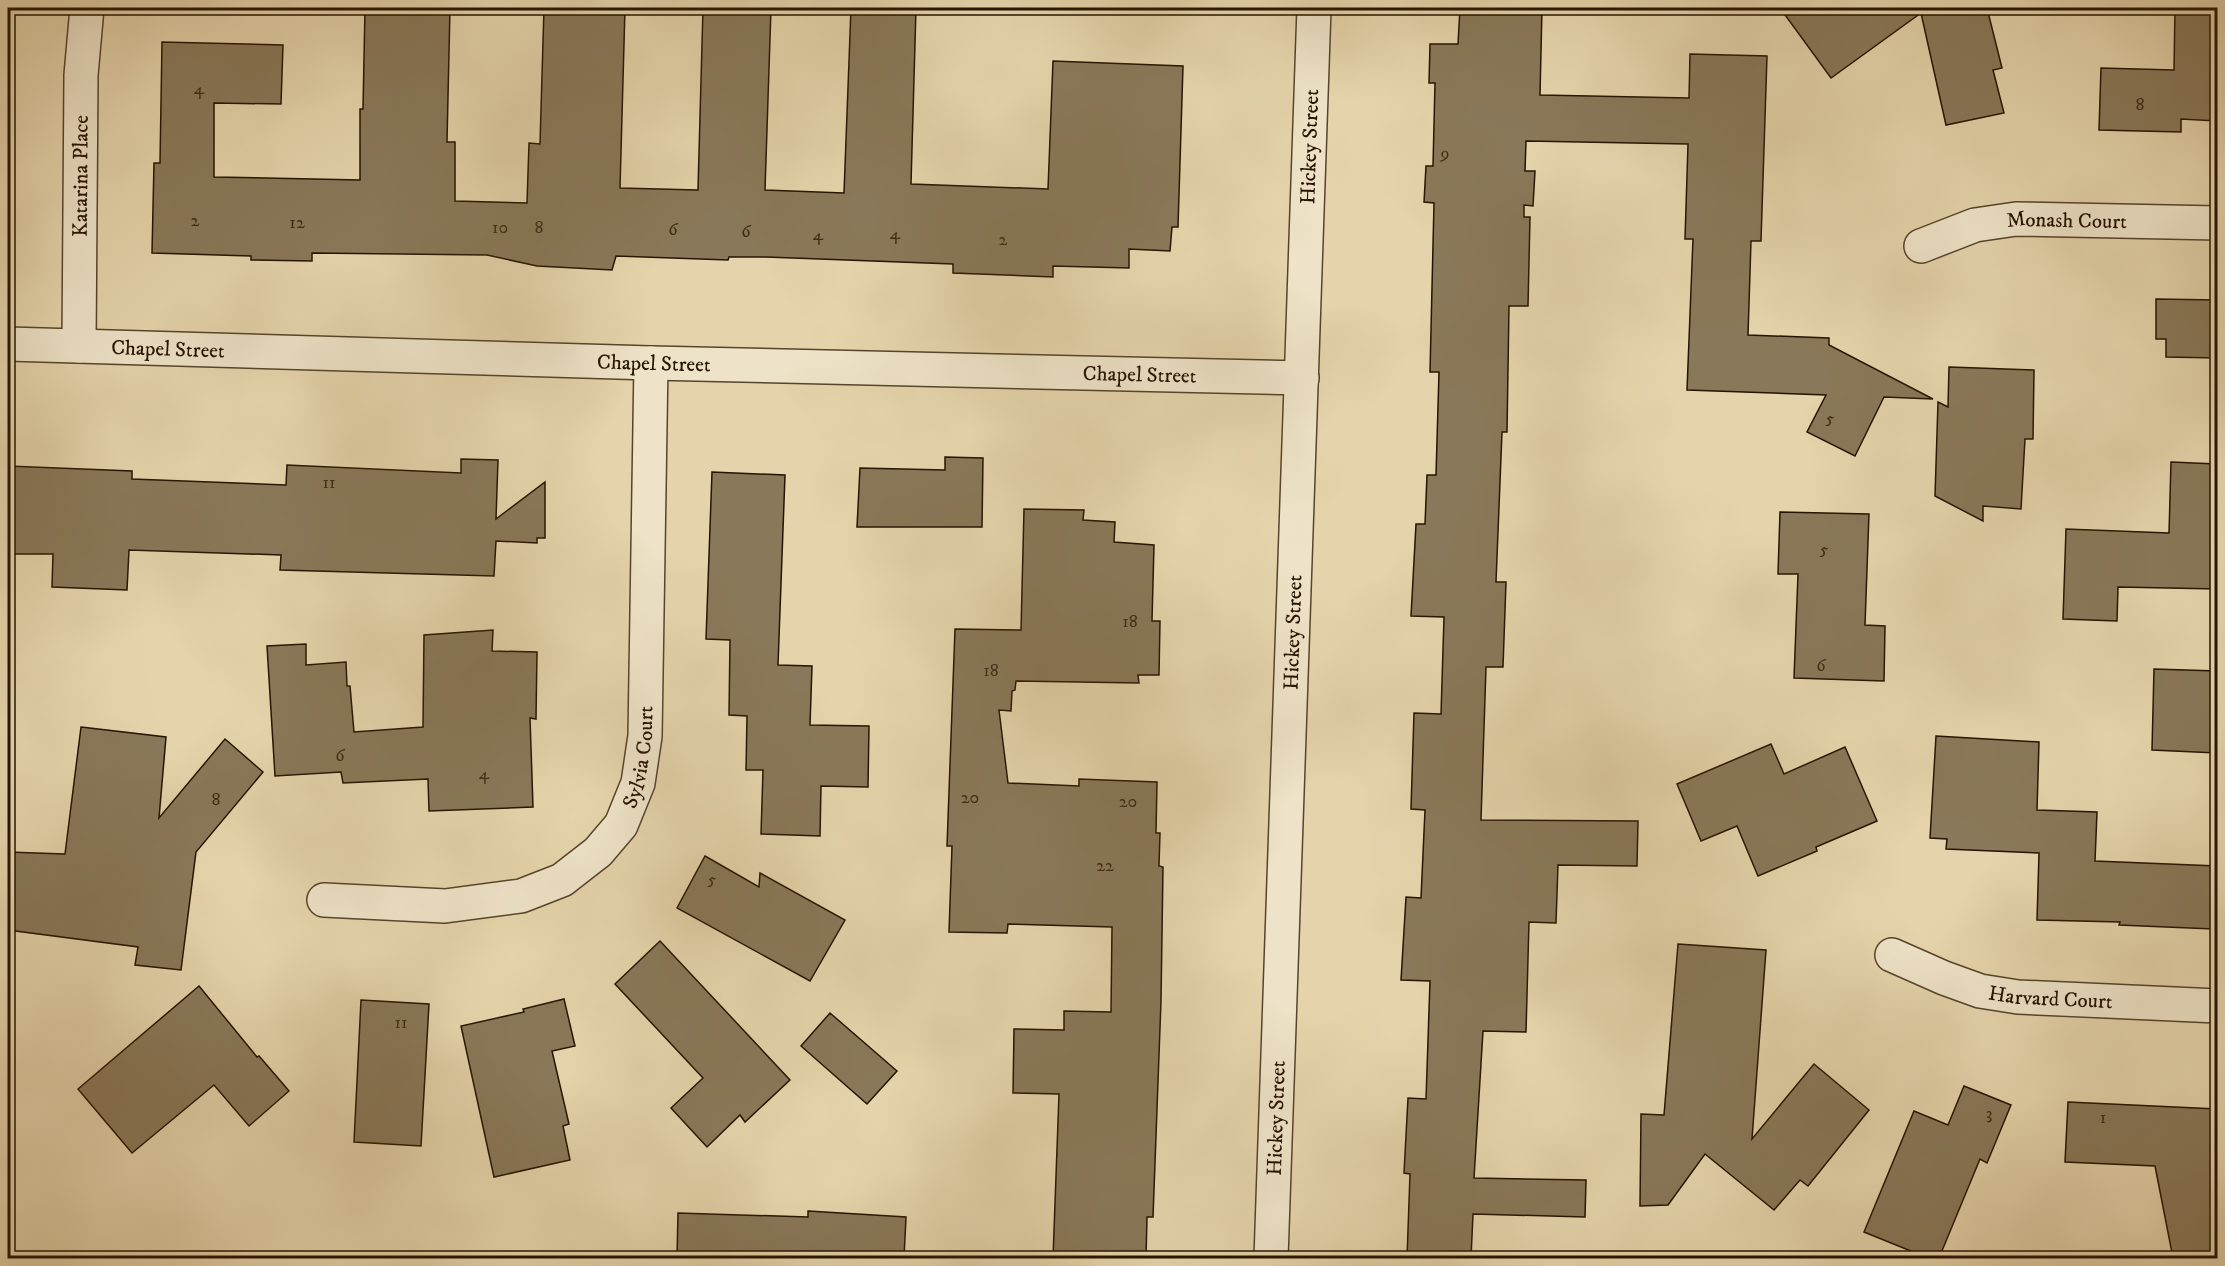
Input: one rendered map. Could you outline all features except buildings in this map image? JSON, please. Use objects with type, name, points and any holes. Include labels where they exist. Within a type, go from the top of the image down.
[{"type":"street","name":"Katarina Place","points":[[79,346],[81,75],[87,8]]},
{"type":"street","name":"Hickey Street","points":[[1271,1258],[1314,8]]},
{"type":"street","name":"Monash Court","points":[[1922,246],[1975,225],[2016,219],[2217,223]]},
{"type":"street","name":"Chapel Street","points":[[8,344],[651,363],[1302,378]]},
{"type":"street","name":"Sylvia Court","points":[[324,900],[445,906],[521,896],[562,880],[598,852],[621,825],[638,783],[645,736],[651,363]]},
{"type":"street","name":"Harvard Court","points":[[1892,955],[1980,991],[2018,997],[2217,1006]]}]
